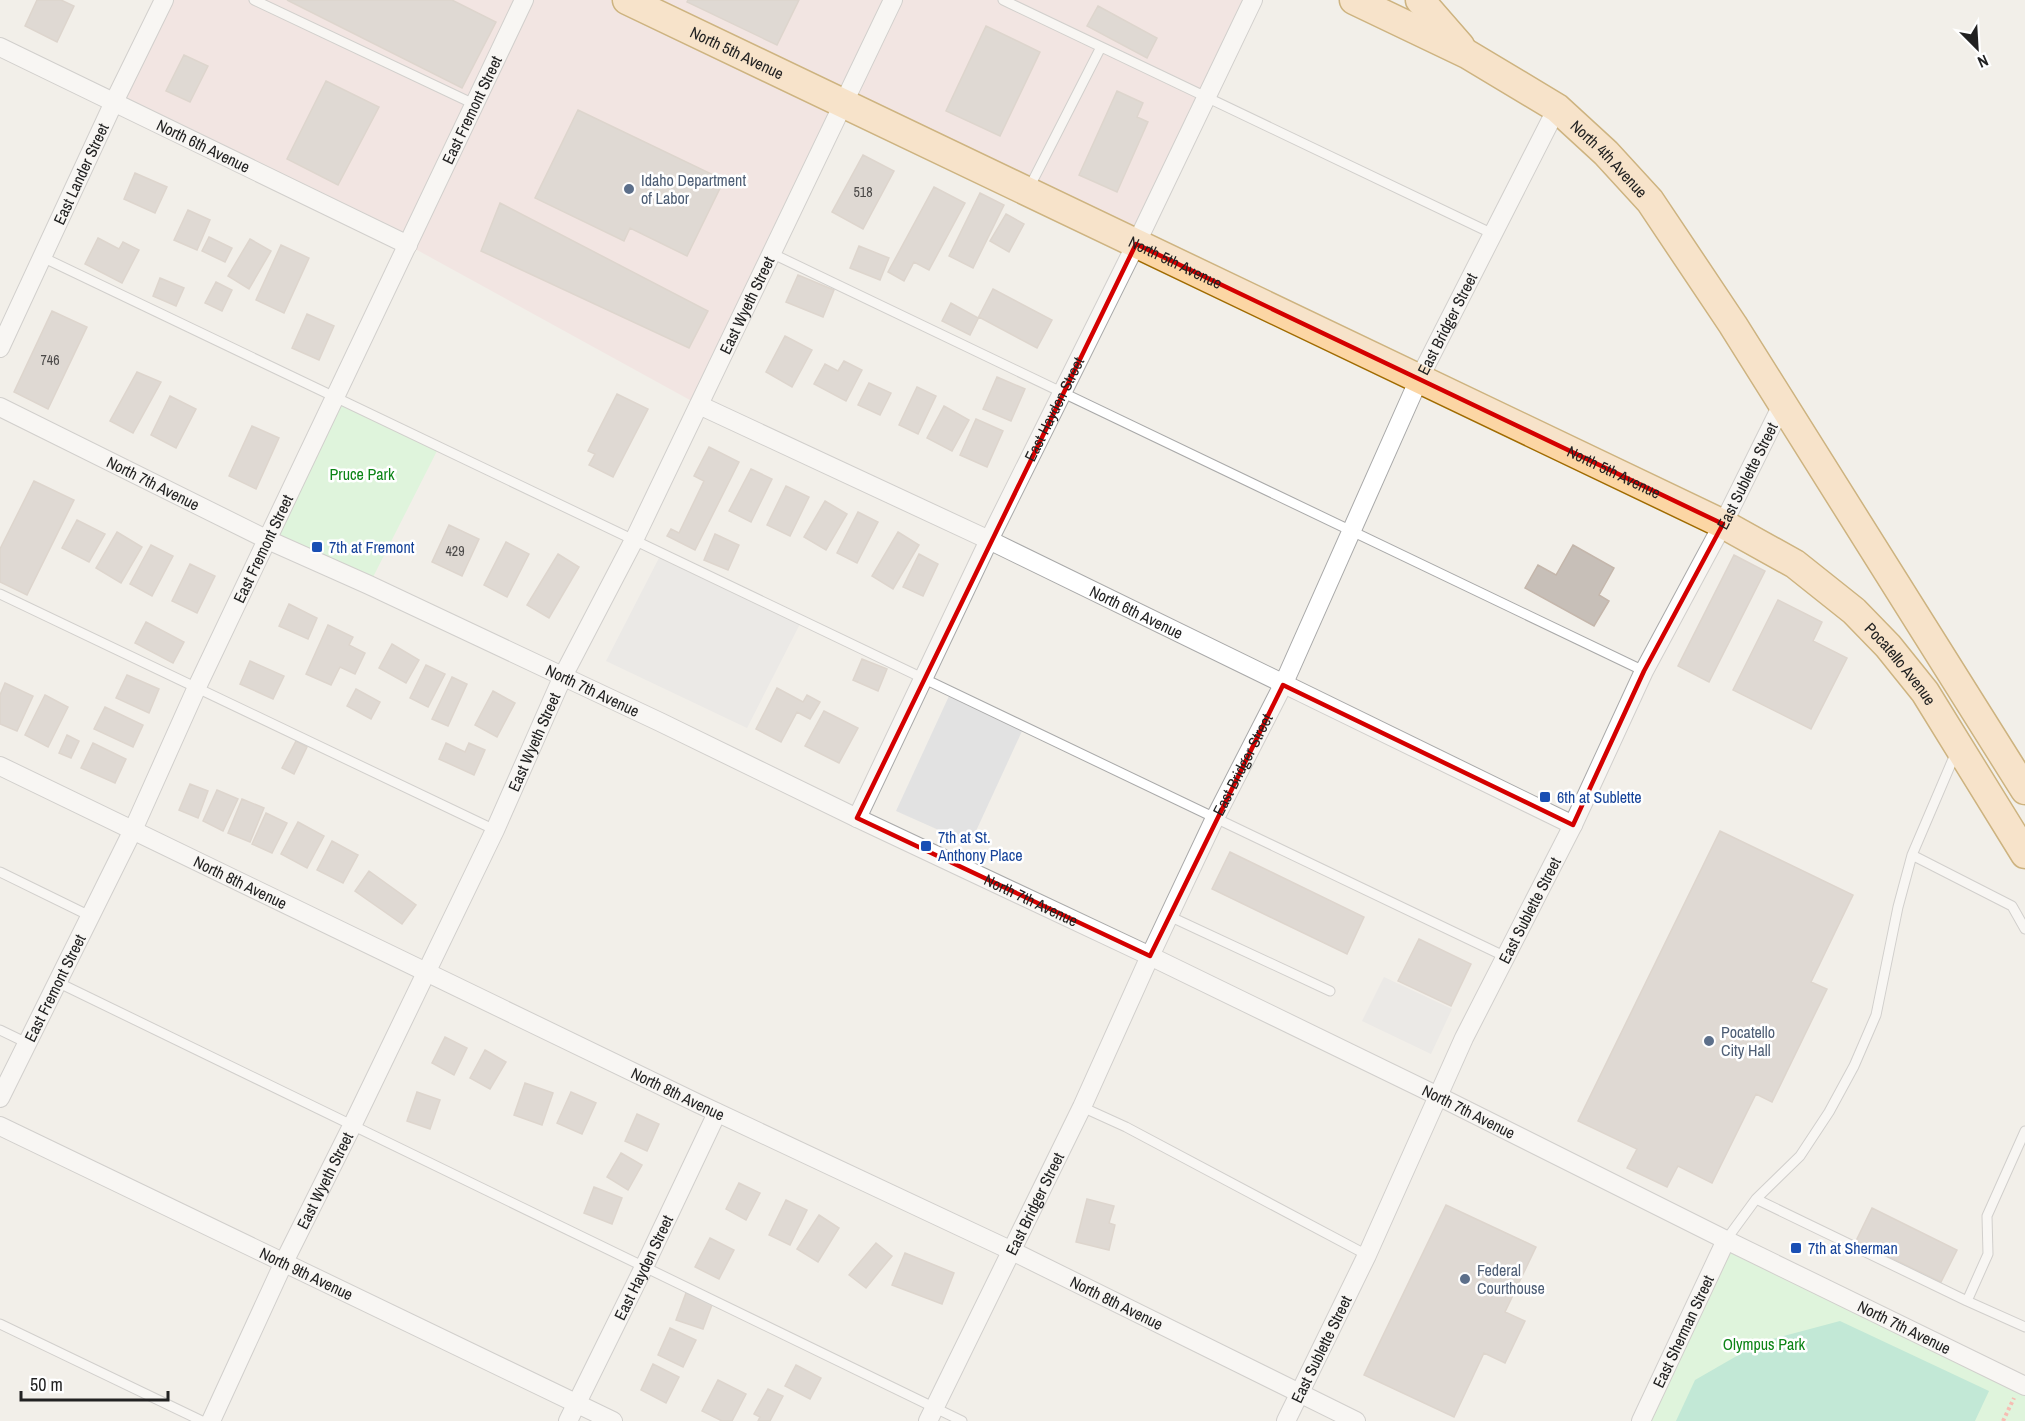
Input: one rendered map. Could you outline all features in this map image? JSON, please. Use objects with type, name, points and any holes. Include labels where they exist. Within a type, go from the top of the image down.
[{"type":"main road","name":"North 5th Avenue","points":[[627,0],[1723,524]]},
{"type":"main road","name":"North 4th Avenue","points":[[1354,0],[1467,54],[1557,108],[1606,153],[1650,201],[1782,405]]},
{"type":"main road","points":[[1420,0],[1467,54]]},
{"type":"main road","name":"Pocatello Avenue","points":[[1782,405],[2025,790]]},
{"type":"main road","name":"Pocatello Avenue","points":[[1723,524],[1795,564],[1854,611],[1888,646],[1925,692],[2025,854]]},
{"type":"street","name":"East Lander Street","points":[[0,348],[164,0]]},
{"type":"street","name":"East Fremont Street","points":[[0,1098],[133,830],[197,687],[524,0]]},
{"type":"street","name":"East Wyeth Street","points":[[211,1421],[284,1262],[495,830],[563,676],[634,540],[893,0]]},
{"type":"street","name":"East Hayden Street","points":[[857,818],[989,540],[1136,244],[1253,0]]},
{"type":"street","name":"North 6th Avenue","points":[[0,47],[408,245]]},
{"type":"street","name":"East Bridger Street","points":[[931,1414],[1082,1107],[1168,915],[1282,685],[1419,379],[1557,108]]},
{"type":"street","name":"North 6th Avenue","points":[[699,405],[989,540],[1282,685],[1573,825]]},
{"type":"street","name":"East Sublette Street","points":[[1286,1421],[1368,1255],[1464,1038],[1573,825],[1644,671],[1723,524],[1782,405]]},
{"type":"street","name":"North 7th Avenue","points":[[0,407],[268,540],[563,676],[1150,956],[1438,1096],[1725,1240],[2024,1380]]},
{"type":"street","name":"North 8th Avenue","points":[[0,766],[717,1113],[1010,1250],[1356,1421]]},
{"type":"street","name":"East Hayden Street","points":[[568,1421],[717,1113]]},
{"type":"street","name":"North 9th Avenue","points":[[0,1126],[613,1421]]},
{"type":"street","name":"East Sherman Street","points":[[1641,1421],[1725,1240]]},
{"type":"lane","points":[[254,0],[474,104]]},
{"type":"lane","points":[[1003,0],[1493,234]]},
{"type":"lane","points":[[1027,192],[1101,47]]},
{"type":"lane","points":[[771,253],[1644,671]]},
{"type":"lane","points":[[42,257],[1506,957]]},
{"type":"lane","points":[[0,594],[495,830]]},
{"type":"lane","points":[[1725,1240],[1756,1199],[1800,1156],[1829,1112],[1854,1066],[1876,1015],[1898,907],[1912,855],[1958,747]]},
{"type":"lane","points":[[1912,855],[2012,906],[2025,929]]},
{"type":"lane","points":[[0,872],[90,915]]},
{"type":"lane","points":[[1168,915],[1330,991]]},
{"type":"lane","points":[[57,982],[644,1267],[931,1414],[962,1421]]},
{"type":"lane","points":[[0,1030],[27,1043]]},
{"type":"lane","points":[[1082,1107],[1126,1127],[1368,1255]]},
{"type":"lane","points":[[1967,1301],[1988,1254],[1987,1216],[2025,1131]]},
{"type":"lane","points":[[1756,1199],[2025,1327]]},
{"type":"lane","points":[[0,1324],[202,1421]]},
{"type":"highlighted area","points":[[1136,244],[1723,524],[1644,671],[1573,825],[1283,685],[1150,956],[857,818]]},
{"type":"shaded area","points":[[163,0],[1254,0],[1136,244],[843,104],[699,405],[408,245],[114,102]]},
{"type":"shaded area","points":[[660,556],[801,622],[747,728],[606,661]]},
{"type":"shaded area","points":[[949,696],[1023,729],[970,844],[896,811]]},
{"type":"shaded area","points":[[1384,977],[1452,1009],[1431,1054],[1362,1021]]},
{"type":"green space","name":"Pruce Park","points":[[335,397],[439,447],[369,585],[268,540]]},
{"type":"green space","name":"Olympus Park","points":[[1726,1240],[2025,1386],[2025,1421],[1641,1421]]},
{"type":"green space","points":[[1840,1321],[1989,1391],[1975,1421],[1676,1421],[1695,1380],[1761,1342]]},
{"type":"building","points":[[37,0],[61,0],[74,6],[57,42],[25,26]]},
{"type":"building","points":[[287,0],[452,0],[496,22],[462,88]]},
{"type":"building","points":[[688,0],[799,0],[777,45],[687,2]]},
{"type":"building","points":[[1098,6],[1157,38],[1147,58],[1087,26]]},
{"type":"building","points":[[986,26],[1040,52],[1000,136],[946,111]]},
{"type":"building","points":[[184,55],[208,66],[190,102],[166,91]]},
{"type":"building","points":[[326,81],[379,107],[338,185],[287,159]]},
{"type":"building","points":[[1117,91],[1143,103],[1137,117],[1148,122],[1117,192],[1079,175]]},
{"type":"building","name":"Idaho Department of Labor","points":[[578,110],[724,180],[687,256],[630,228],[624,241],[535,198]]},
{"type":"building","points":[[863,155],[894,171],[863,229],[832,212]]},
{"type":"building","points":[[135,173],[167,187],[155,213],[124,199]]},
{"type":"building","points":[[934,187],[965,203],[929,270],[914,262],[904,281],[888,272]]},
{"type":"building","points":[[980,193],[1004,205],[973,268],[949,256]]},
{"type":"building","points":[[500,203],[708,311],[689,348],[481,251]]},
{"type":"building","points":[[188,210],[210,220],[197,250],[174,240]]},
{"type":"building","points":[[1006,214],[1024,224],[1009,252],[990,241]]},
{"type":"building","points":[[209,237],[232,248],[225,262],[202,251]]},
{"type":"building","points":[[98,238],[119,249],[123,242],[139,250],[122,283],[85,264]]},
{"type":"building","points":[[250,239],[271,251],[249,289],[228,276]]},
{"type":"building","points":[[281,245],[309,258],[284,313],[256,300]]},
{"type":"building","points":[[859,246],[889,258],[880,280],[850,268]]},
{"type":"building","points":[[798,275],[834,290],[823,317],[786,302]]},
{"type":"building","points":[[160,278],[184,288],[176,306],[153,296]]},
{"type":"building","points":[[216,282],[232,290],[222,311],[205,303]]},
{"type":"building","points":[[993,289],[1052,320],[1037,348],[979,317],[970,335],[942,321],[951,303],[978,318]]},
{"type":"building","points":[[52,311],[87,327],[48,409],[14,392]]},
{"type":"building","points":[[307,314],[334,326],[319,360],[292,348]]},
{"type":"building","points":[[785,336],[812,350],[792,387],[766,372]]},
{"type":"building","points":[[844,361],[862,370],[846,401],[814,384],[825,364],[838,371]]},
{"type":"building","points":[[137,372],[161,382],[133,433],[110,421]]},
{"type":"building","points":[[997,377],[1025,389],[1011,421],[983,409]]},
{"type":"building","points":[[869,383],[891,393],[880,415],[858,405]]},
{"type":"building","points":[[917,387],[936,396],[918,434],[899,425]]},
{"type":"building","points":[[617,394],[648,409],[613,477],[589,465],[595,454],[588,451]]},
{"type":"building","points":[[170,396],[196,409],[176,448],[151,435]]},
{"type":"building","points":[[944,406],[969,420],[952,451],[927,438]]},
{"type":"building","points":[[976,419],[1003,431],[987,467],[960,455]]},
{"type":"building","points":[[252,426],[279,438],[256,489],[229,476]]},
{"type":"building","points":[[709,447],[739,462],[695,550],[667,536],[671,529],[679,533],[704,481],[694,476]]},
{"type":"building","points":[[751,469],[772,479],[751,522],[729,511]]},
{"type":"building","points":[[34,481],[74,500],[27,595],[0,582],[0,549]]},
{"type":"building","points":[[786,486],[809,497],[790,536],[767,525]]},
{"type":"building","points":[[825,501],[847,514],[826,550],[804,537]]},
{"type":"building","points":[[858,512],[878,522],[857,563],[837,553]]},
{"type":"building","points":[[77,520],[105,534],[89,562],[62,548]]},
{"type":"building","points":[[449,525],[479,539],[462,576],[432,562]]},
{"type":"building","points":[[117,532],[142,547],[121,583],[96,568]]},
{"type":"building","points":[[898,532],[919,545],[893,589],[872,576]]},
{"type":"building","points":[[715,534],[739,545],[728,570],[704,560]]},
{"type":"building","points":[[506,542],[529,554],[507,597],[484,585]]},
{"type":"building","points":[[151,545],[173,556],[152,596],[130,584]]},
{"type":"building","points":[[1573,545],[1614,568],[1599,595],[1609,601],[1594,626],[1525,588],[1538,565],[1556,575]]},
{"type":"building","points":[[558,554],[579,567],[549,618],[527,605]]},
{"type":"building","points":[[919,554],[938,564],[923,596],[903,587]]},
{"type":"building","points":[[1734,555],[1765,571],[1709,682],[1678,666]]},
{"type":"building","points":[[190,564],[215,576],[197,613],[172,601]]},
{"type":"building","points":[[1778,600],[1822,622],[1813,641],[1847,658],[1811,729],[1733,690]]},
{"type":"building","points":[[289,604],[317,618],[308,639],[279,626]]},
{"type":"building","points":[[146,622],[184,642],[173,663],[135,643]]},
{"type":"building","points":[[328,625],[353,637],[349,645],[365,653],[355,674],[340,667],[331,685],[306,674]]},
{"type":"building","points":[[392,644],[419,660],[406,683],[379,668]]},
{"type":"building","points":[[862,659],[887,669],[878,691],[853,680]]},
{"type":"building","points":[[250,661],[284,676],[273,699],[240,684]]},
{"type":"building","points":[[426,665],[445,674],[428,707],[410,698]]},
{"type":"building","points":[[127,675],[159,689],[149,713],[116,698]]},
{"type":"building","points":[[452,677],[467,684],[448,726],[432,719]]},
{"type":"building","points":[[5,683],[33,696],[17,731],[0,724],[0,695]]},
{"type":"building","points":[[777,688],[803,702],[807,695],[820,702],[810,719],[797,712],[781,742],[756,729]]},
{"type":"building","points":[[356,689],[380,702],[371,719],[347,706]]},
{"type":"building","points":[[493,691],[515,703],[497,737],[475,725]]},
{"type":"building","points":[[45,695],[68,707],[48,747],[25,735]]},
{"type":"building","points":[[105,707],[143,725],[133,747],[94,729]]},
{"type":"building","points":[[824,711],[858,728],[839,763],[805,746]]},
{"type":"building","points":[[67,735],[79,741],[71,758],[59,753]]},
{"type":"building","points":[[296,741],[307,747],[294,774],[282,768]]},
{"type":"building","points":[[93,743],[126,759],[115,783],[81,768]]},
{"type":"building","points":[[446,743],[465,752],[469,743],[485,750],[474,775],[439,759]]},
{"type":"building","points":[[190,784],[208,791],[198,818],[179,810]]},
{"type":"building","points":[[217,790],[238,799],[223,831],[203,821]]},
{"type":"building","points":[[242,799],[264,808],[250,842],[228,833]]},
{"type":"building","points":[[266,813],[287,823],[272,853],[252,844]]},
{"type":"building","points":[[298,822],[324,836],[307,868],[281,854]]},
{"type":"building","name":"Pocatello City Hall","points":[[1720,831],[1853,895],[1811,982],[1827,989],[1772,1102],[1756,1094],[1712,1183],[1678,1166],[1667,1187],[1627,1168],[1637,1149],[1578,1121]]},
{"type":"building","points":[[332,841],[358,855],[343,883],[317,870]]},
{"type":"building","points":[[1230,852],[1364,917],[1347,954],[1212,889]]},
{"type":"building","points":[[369,871],[416,905],[402,924],[355,891]]},
{"type":"building","points":[[1419,939],[1471,964],[1451,1006],[1398,981]]},
{"type":"building","points":[[445,1037],[467,1048],[454,1075],[432,1063]]},
{"type":"building","points":[[485,1050],[506,1062],[490,1089],[470,1078]]},
{"type":"building","points":[[525,1083],[553,1093],[542,1125],[514,1115]]},
{"type":"building","points":[[417,1092],[440,1100],[430,1129],[407,1121]]},
{"type":"building","points":[[571,1092],[596,1103],[582,1134],[557,1123]]},
{"type":"building","points":[[637,1114],[659,1124],[647,1151],[625,1141]]},
{"type":"building","points":[[621,1153],[642,1165],[628,1190],[607,1177]]},
{"type":"building","points":[[739,1183],[760,1193],[746,1220],[726,1209]]},
{"type":"building","points":[[594,1187],[622,1198],[612,1224],[584,1213]]},
{"type":"building","points":[[1087,1199],[1114,1206],[1109,1223],[1115,1225],[1109,1250],[1076,1242]]},
{"type":"building","points":[[786,1200],[807,1210],[790,1245],[769,1235]]},
{"type":"building","name":"Federal Courthouse","points":[[1446,1205],[1536,1247],[1505,1312],[1525,1321],[1505,1363],[1484,1353],[1454,1417],[1364,1375]]},
{"type":"building","points":[[1872,1208],[1957,1250],[1941,1282],[1856,1241]]},
{"type":"building","points":[[819,1215],[839,1228],[818,1262],[797,1249]]},
{"type":"building","points":[[710,1238],[734,1250],[719,1279],[695,1267]]},
{"type":"building","points":[[876,1243],[892,1256],[866,1288],[849,1275]]},
{"type":"building","points":[[905,1253],[954,1273],[942,1304],[892,1285]]},
{"type":"building","points":[[686,1293],[713,1302],[703,1329],[676,1320]]},
{"type":"building","points":[[670,1328],[696,1340],[683,1367],[658,1355]]},
{"type":"building","points":[[653,1364],[679,1377],[666,1403],[641,1390]]},
{"type":"building","points":[[796,1365],[821,1378],[810,1399],[785,1386]]},
{"type":"building","points":[[718,1380],[746,1394],[732,1421],[722,1421],[702,1411]]},
{"type":"building","points":[[768,1389],[783,1396],[770,1421],[758,1421],[760,1417],[754,1414]]},
{"type":"place","name":"Idaho Department of Labor","points":[[629,189]]},
{"type":"place","name":"7th at Fremont","points":[[317,547]]},
{"type":"place","name":"6th at Sublette","points":[[1545,797]]},
{"type":"place","name":"7th at St. Anthony Place","points":[[926,846]]},
{"type":"place","name":"Pocatello City Hall","points":[[1709,1041]]},
{"type":"place","name":"7th at Sherman","points":[[1796,1248]]},
{"type":"place","name":"Federal Courthouse","points":[[1465,1279]]}]
